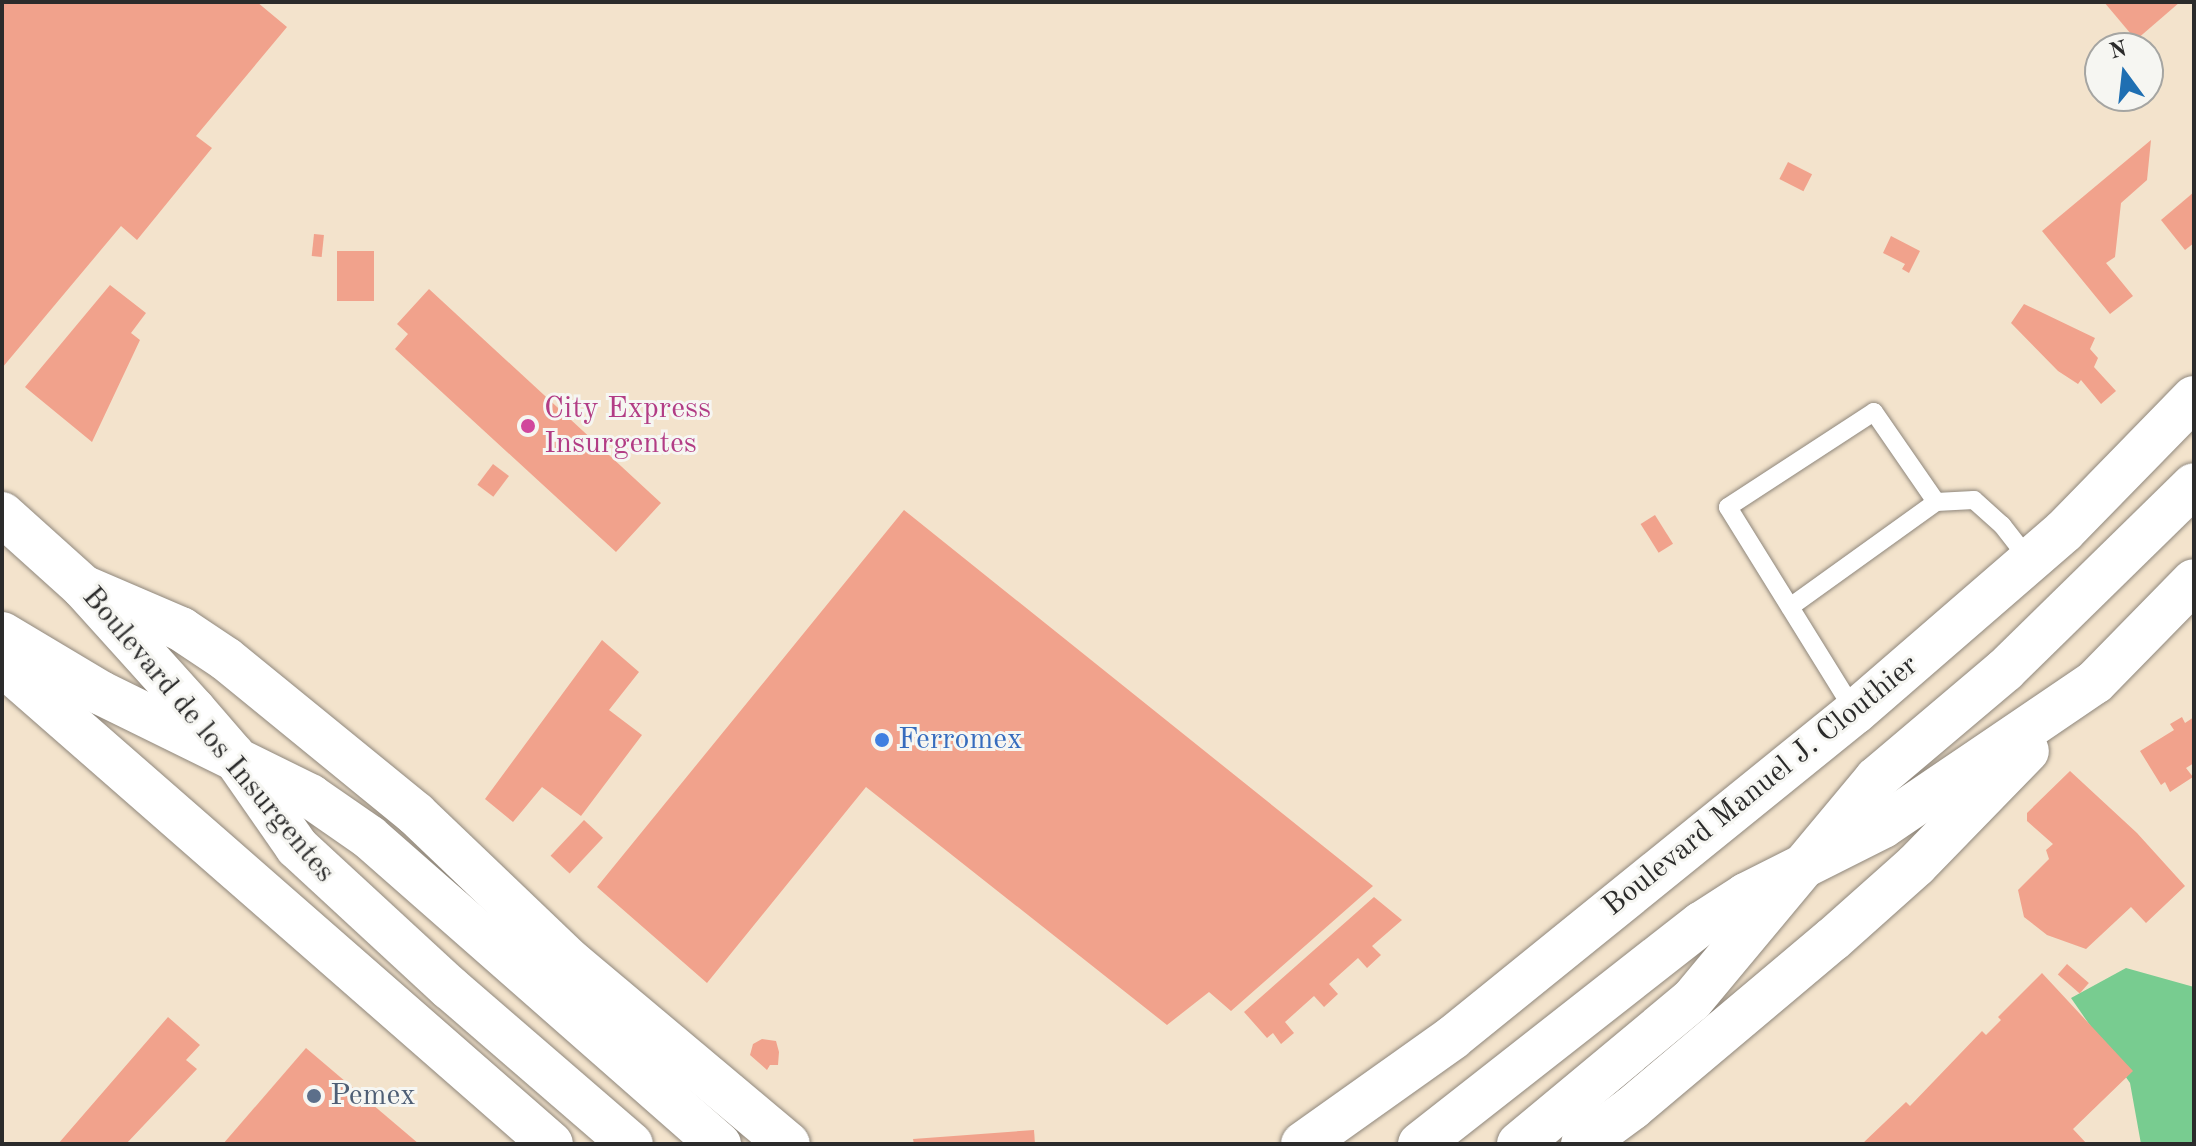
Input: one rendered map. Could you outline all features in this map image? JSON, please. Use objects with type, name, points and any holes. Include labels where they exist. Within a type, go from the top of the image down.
[{"type":"main road","name":"Boulevard Manuel J. Clouthier","points":[[1303,1144],[1452,1038],[1855,712],[2064,531],[2194,398]]},
{"type":"main road","points":[[1519,1144],[1692,1000],[1876,779],[2005,670],[2194,485]]},
{"type":"main road","name":"Boulevard de los Insurgentes","points":[[2,514],[83,587],[233,755],[297,847],[339,889],[631,1144]]},
{"type":"main road","points":[[1583,1144],[1632,1108],[1904,876],[2194,581]]},
{"type":"main road","points":[[83,587],[181,629],[226,659],[416,814],[571,962],[788,1144]]},
{"type":"main road","points":[[2,634],[101,693],[233,755],[310,796],[369,837],[719,1144]]},
{"type":"main road","name":"Boulevard de los Insurgentes","points":[[2,664],[551,1144]]},
{"type":"main road","points":[[1420,1144],[1701,924],[1746,895],[1801,870],[1938,791],[2095,682]]},
{"type":"lane","points":[[1855,712],[1728,507],[1874,412],[1936,502]]},
{"type":"lane","points":[[1790,607],[1936,502],[1974,500],[2002,525],[2030,561]]},
{"type":"green space","points":[[2126,968],[2194,987],[2194,1144],[2141,1144],[2130,1083],[2071,998]]},
{"type":"building","points":[[2,2],[257,2],[287,27],[196,136],[212,148],[137,240],[121,226],[2,368]]},
{"type":"building","points":[[2104,2],[2180,2],[2145,32],[2129,32]]},
{"type":"building","points":[[2151,140],[2147,180],[2121,203],[2115,257],[2106,263],[2133,296],[2110,314],[2042,231]]},
{"type":"building","points":[[1788,162],[1812,174],[1803,191],[1779,179]]},
{"type":"building","points":[[2194,192],[2194,243],[2185,250],[2161,220]]},
{"type":"building","points":[[314,234],[324,235],[322,257],[312,256]]},
{"type":"building","points":[[1891,236],[1920,251],[1909,273],[1902,269],[1905,264],[1883,253]]},
{"type":"building","points":[[337,251],[374,251],[374,301],[337,301]]},
{"type":"building","points":[[110,285],[146,313],[131,333],[140,340],[92,442],[25,387]]},
{"type":"building","name":"City Express Insurgentes","points":[[429,289],[661,503],[616,552],[395,349],[408,334],[397,324]]},
{"type":"building","points":[[2024,304],[2095,338],[2090,349],[2098,358],[2094,367],[2116,391],[2101,404],[2081,380],[2078,384],[2058,371],[2011,323]]},
{"type":"building","points":[[493,464],[509,476],[493,497],[477,485]]},
{"type":"building","points":[[904,510],[1373,886],[1231,1011],[1209,992],[1167,1025],[866,787],[707,983],[597,887]]},
{"type":"building","points":[[1655,515],[1673,544],[1659,553],[1641,524]]},
{"type":"building","points":[[602,640],[639,672],[609,710],[642,735],[581,816],[542,787],[513,822],[485,799]]},
{"type":"building","points":[[2182,717],[2185,723],[2194,717],[2194,763],[2186,768],[2193,777],[2170,792],[2165,782],[2161,785],[2140,751],[2174,730],[2170,724]]},
{"type":"building","points":[[2070,771],[2137,833],[2185,886],[2146,923],[2131,907],[2086,949],[2047,935],[2024,917],[2018,890],[2049,859],[2046,850],[2053,844],[2027,821],[2027,813]]},
{"type":"building","points":[[584,820],[603,838],[570,874],[551,856]]},
{"type":"building","points":[[1374,897],[1402,920],[1372,946],[1381,955],[1367,968],[1358,958],[1329,984],[1338,994],[1324,1007],[1314,996],[1285,1022],[1294,1033],[1281,1044],[1273,1033],[1267,1038],[1244,1012]]},
{"type":"building","points":[[2067,964],[2089,983],[2080,994],[2058,975]]},
{"type":"building","points":[[2042,973],[2133,1071],[2073,1129],[2087,1144],[1862,1144],[1906,1102],[1910,1106],[1982,1031],[1986,1035],[2001,1020],[1998,1017]]},
{"type":"building","points":[[168,1017],[200,1045],[186,1060],[197,1069],[126,1144],[58,1144]]},
{"type":"building","points":[[762,1039],[776,1041],[779,1052],[778,1065],[770,1065],[767,1070],[750,1055],[753,1044]]},
{"type":"building","name":"Pemex","points":[[306,1048],[419,1144],[223,1144]]},
{"type":"building","points":[[1034,1130],[1035,1144],[914,1144],[913,1139]]},
{"type":"place","name":"City Express Insurgentes","points":[[528,426]]},
{"type":"place","name":"Ferromex","points":[[882,740]]},
{"type":"place","name":"Pemex","points":[[314,1096]]}]
